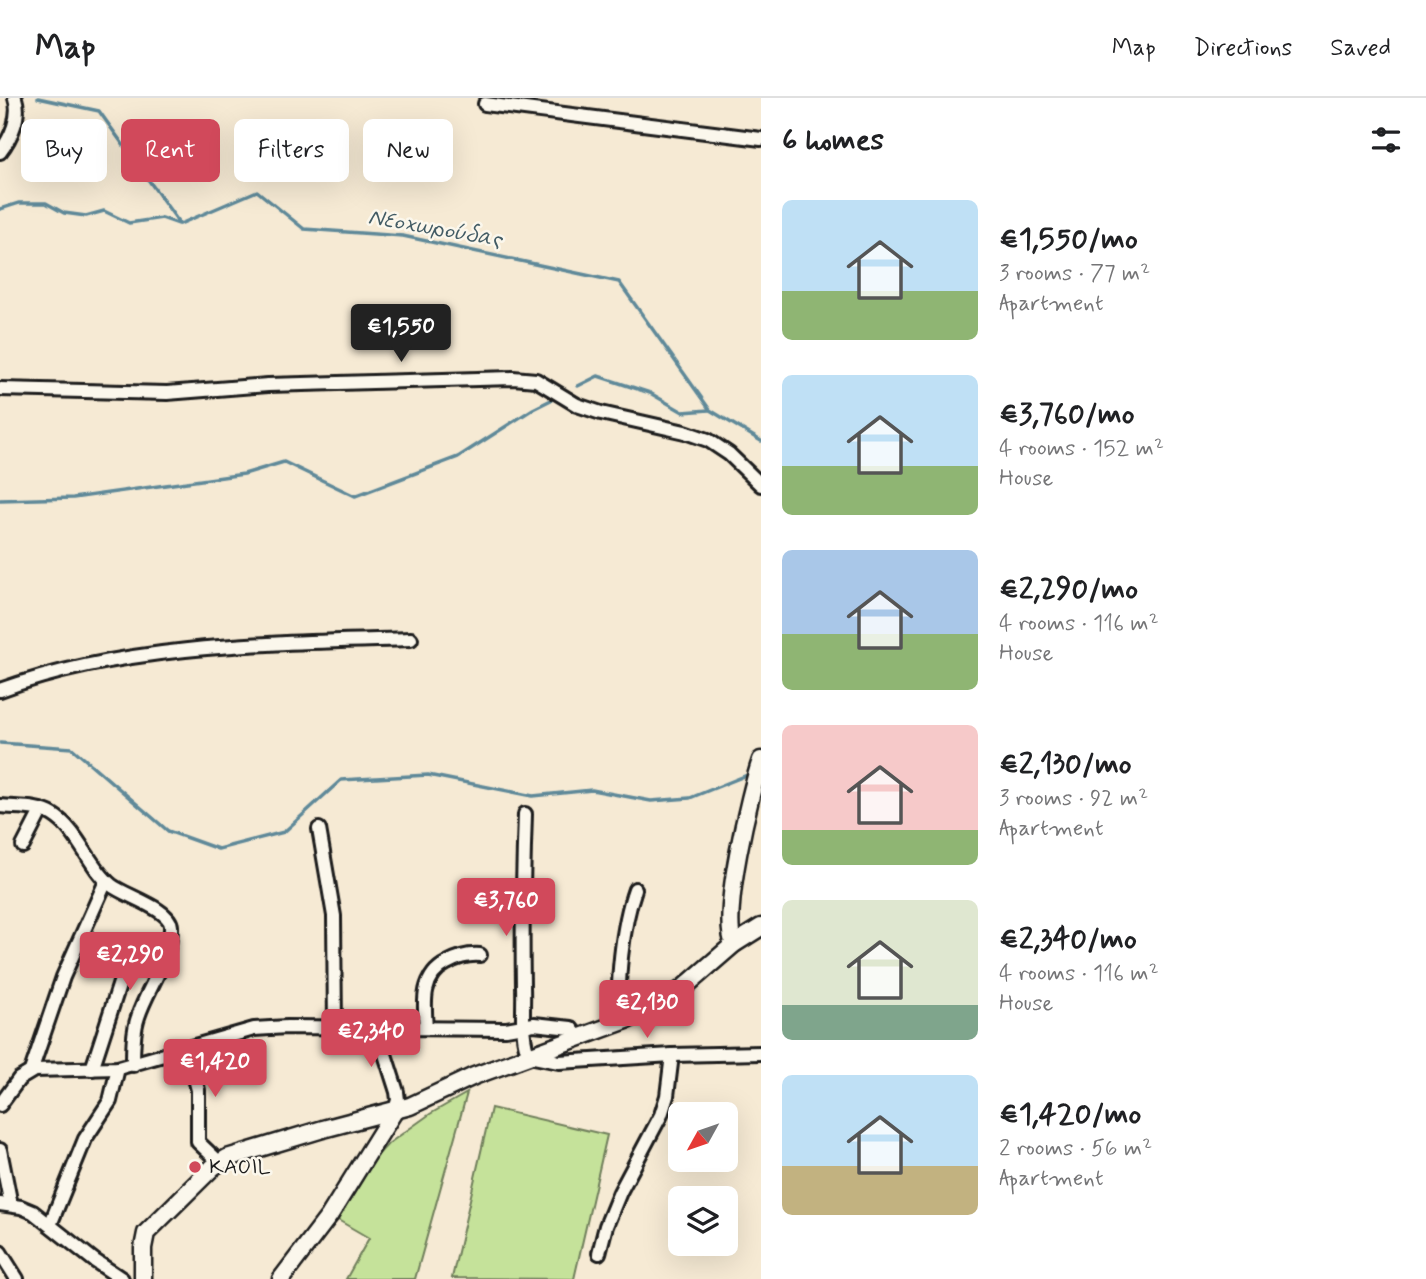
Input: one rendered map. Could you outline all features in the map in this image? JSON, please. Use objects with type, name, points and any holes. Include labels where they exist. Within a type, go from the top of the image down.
[{"type":"street","points":[[0,152],[12,136],[17,104],[15,98]]},
{"type":"street","points":[[485,104],[761,139]]},
{"type":"street","points":[[0,389],[167,393],[268,384],[536,380],[577,405],[708,440],[729,454],[761,485]]},
{"type":"street","points":[[0,690],[45,675],[88,665],[180,652],[285,643],[411,639]]},
{"type":"street","points":[[734,944],[730,926],[741,833],[761,760]]},
{"type":"street","points":[[0,806],[51,814],[61,822],[106,881],[121,892],[165,914],[171,922],[171,934],[160,966],[136,1023],[133,1065]]},
{"type":"street","points":[[23,846],[41,811]]},
{"type":"street","points":[[524,814],[524,1026],[528,1056]]},
{"type":"street","points":[[319,829],[334,916],[335,1029]]},
{"type":"street","points":[[31,1071],[64,977],[106,881]]},
{"type":"street","points":[[621,1022],[619,1000],[624,940],[628,911],[635,889]]},
{"type":"street","points":[[143,1279],[146,1233],[219,1162],[276,1142],[416,1104],[453,1085],[621,1022],[661,1003],[682,989],[734,944],[761,926]]},
{"type":"street","points":[[426,1028],[424,1004],[430,976],[440,966],[452,960],[480,955]]},
{"type":"street","points":[[92,1069],[127,961]]},
{"type":"street","points":[[0,1105],[18,1081],[31,1071],[118,1068],[262,1028],[506,1029],[524,1026],[571,1028],[579,1038]]},
{"type":"street","points":[[281,1279],[329,1216],[395,1110],[397,1092],[377,1029]]},
{"type":"street","points":[[187,1048],[198,1090],[198,1142],[201,1148],[219,1162]]},
{"type":"street","points":[[528,1056],[559,1062],[761,1053]]},
{"type":"street","points":[[599,1253],[606,1226],[620,1192],[661,1115],[667,1096],[672,1055]]},
{"type":"street","points":[[50,1225],[85,1139],[110,1101],[118,1068]]},
{"type":"street","points":[[0,1150],[5,1204],[30,1210],[94,1261],[122,1279]]},
{"type":"street","points":[[0,1252],[18,1279]]},
{"type":"green space","points":[[467,1093],[415,1279],[346,1279],[369,1238],[338,1220],[376,1157],[388,1144],[430,1114]]},
{"type":"green space","points":[[491,1108],[607,1135],[574,1279],[452,1278]]},
{"type":"waterway","name":"Νεοχωρούδας","points":[[38,98],[99,111],[180,224],[257,191],[304,229],[403,236],[619,282],[710,410],[761,441]]},
{"type":"waterway","points":[[0,209],[19,203],[46,203],[64,213],[86,216],[104,211],[129,223],[162,218],[179,224]]},
{"type":"waterway","name":"Νεοχωρούδας","points":[[578,386],[598,376],[650,393],[683,412],[709,410]]},
{"type":"waterway","name":"Νεοχωρούδας","points":[[0,500],[73,498],[244,474],[284,462],[355,496],[458,457],[533,409],[557,397]]},
{"type":"waterway","name":"Νεοχωρούδας","points":[[0,743],[72,748],[168,831],[218,849],[284,832],[341,780],[428,775],[533,796],[592,790],[651,801],[690,798],[752,773]]},
{"type":"place","name":"KAOIL","points":[[195,1167]]}]
